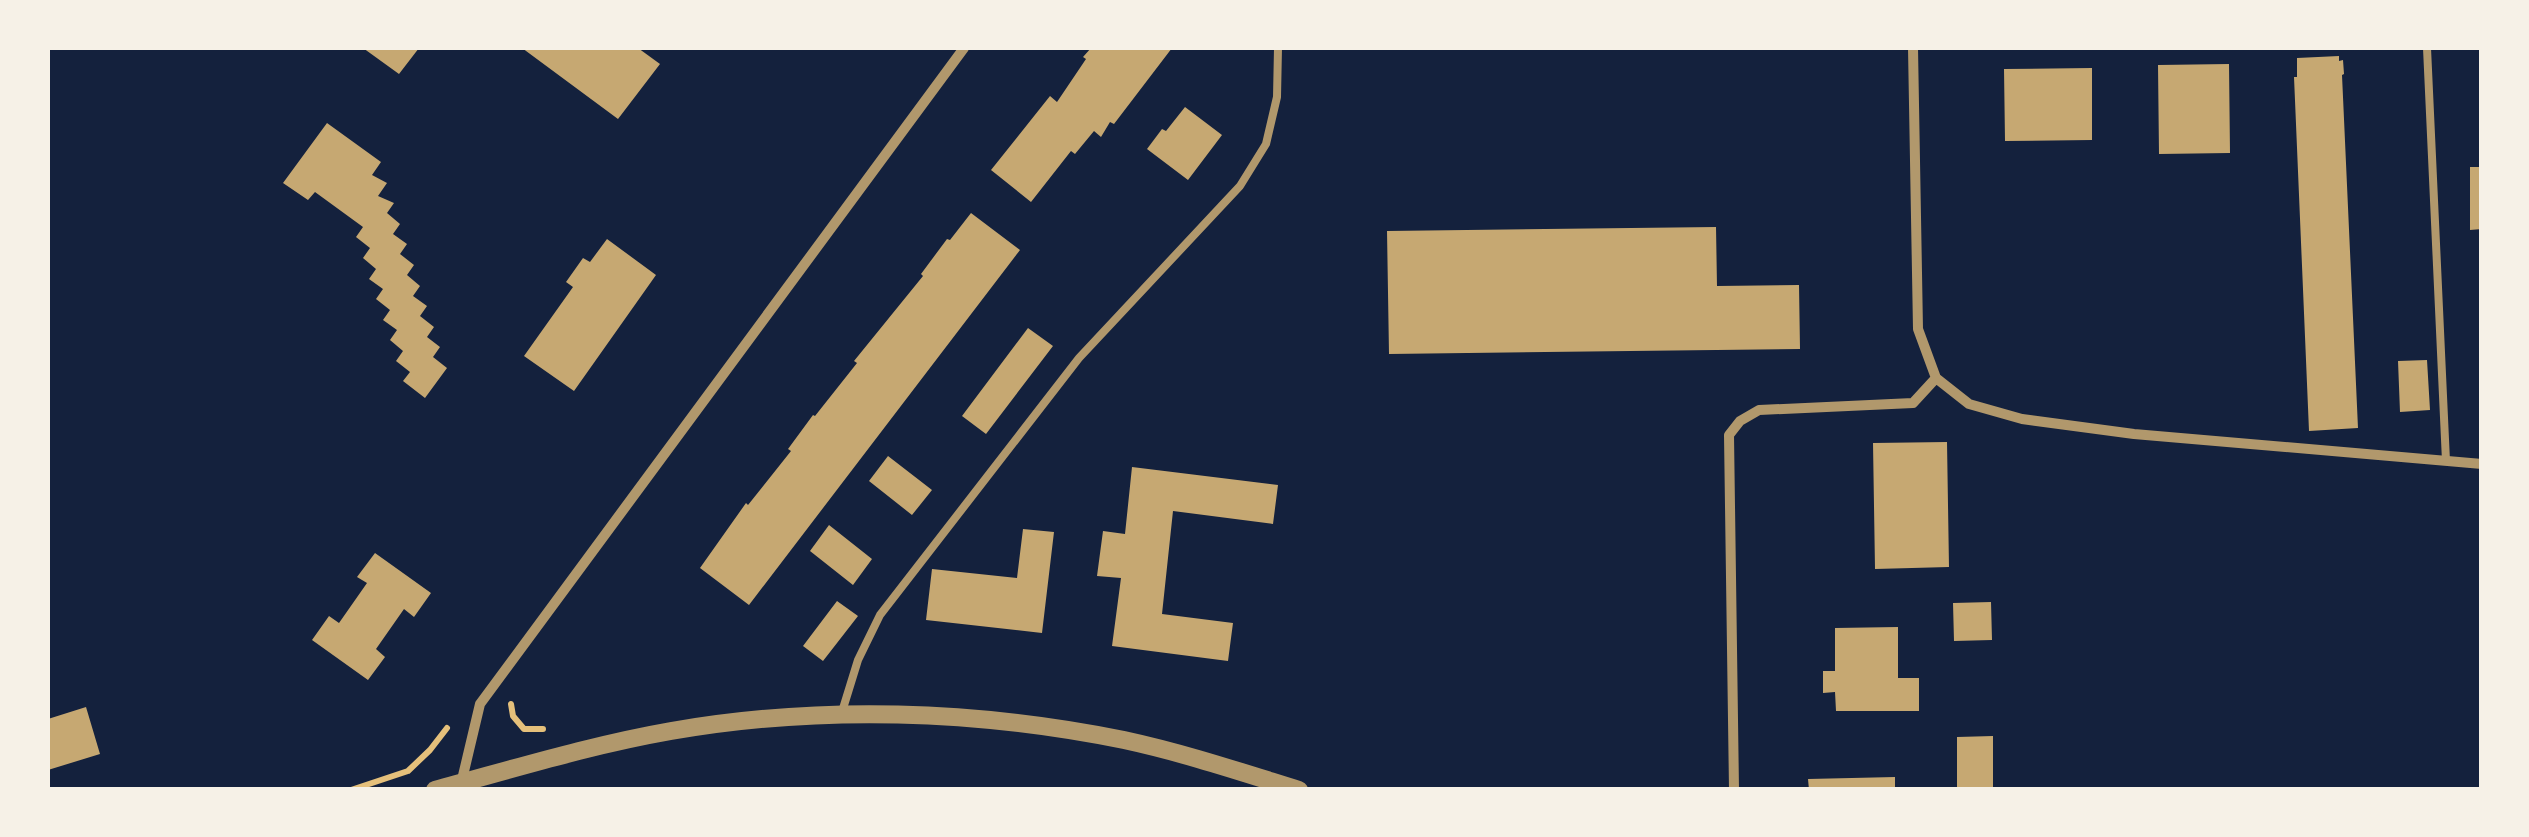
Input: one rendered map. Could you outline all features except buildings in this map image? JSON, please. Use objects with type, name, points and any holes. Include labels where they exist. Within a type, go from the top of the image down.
[{"type":"street","points":[[461,786],[480,704],[964,48]]},
{"type":"street","points":[[1913,48],[1918,329],[1936,378],[1970,404],[2022,419],[2134,434],[2482,464]]},
{"type":"street","points":[[1734,790],[1729,435],[1740,421],[1758,410],[1913,403],[1936,378]]},
{"type":"street","points":[[435,790],[670,731],[781,718],[841,716],[953,716],[1036,725],[1204,760],[1300,790]]},
{"type":"lane","points":[[841,716],[858,660],[880,614],[1080,358],[1240,186],[1266,144],[1277,97],[1278,48]]},
{"type":"lane","points":[[2427,48],[2446,460]]}]
